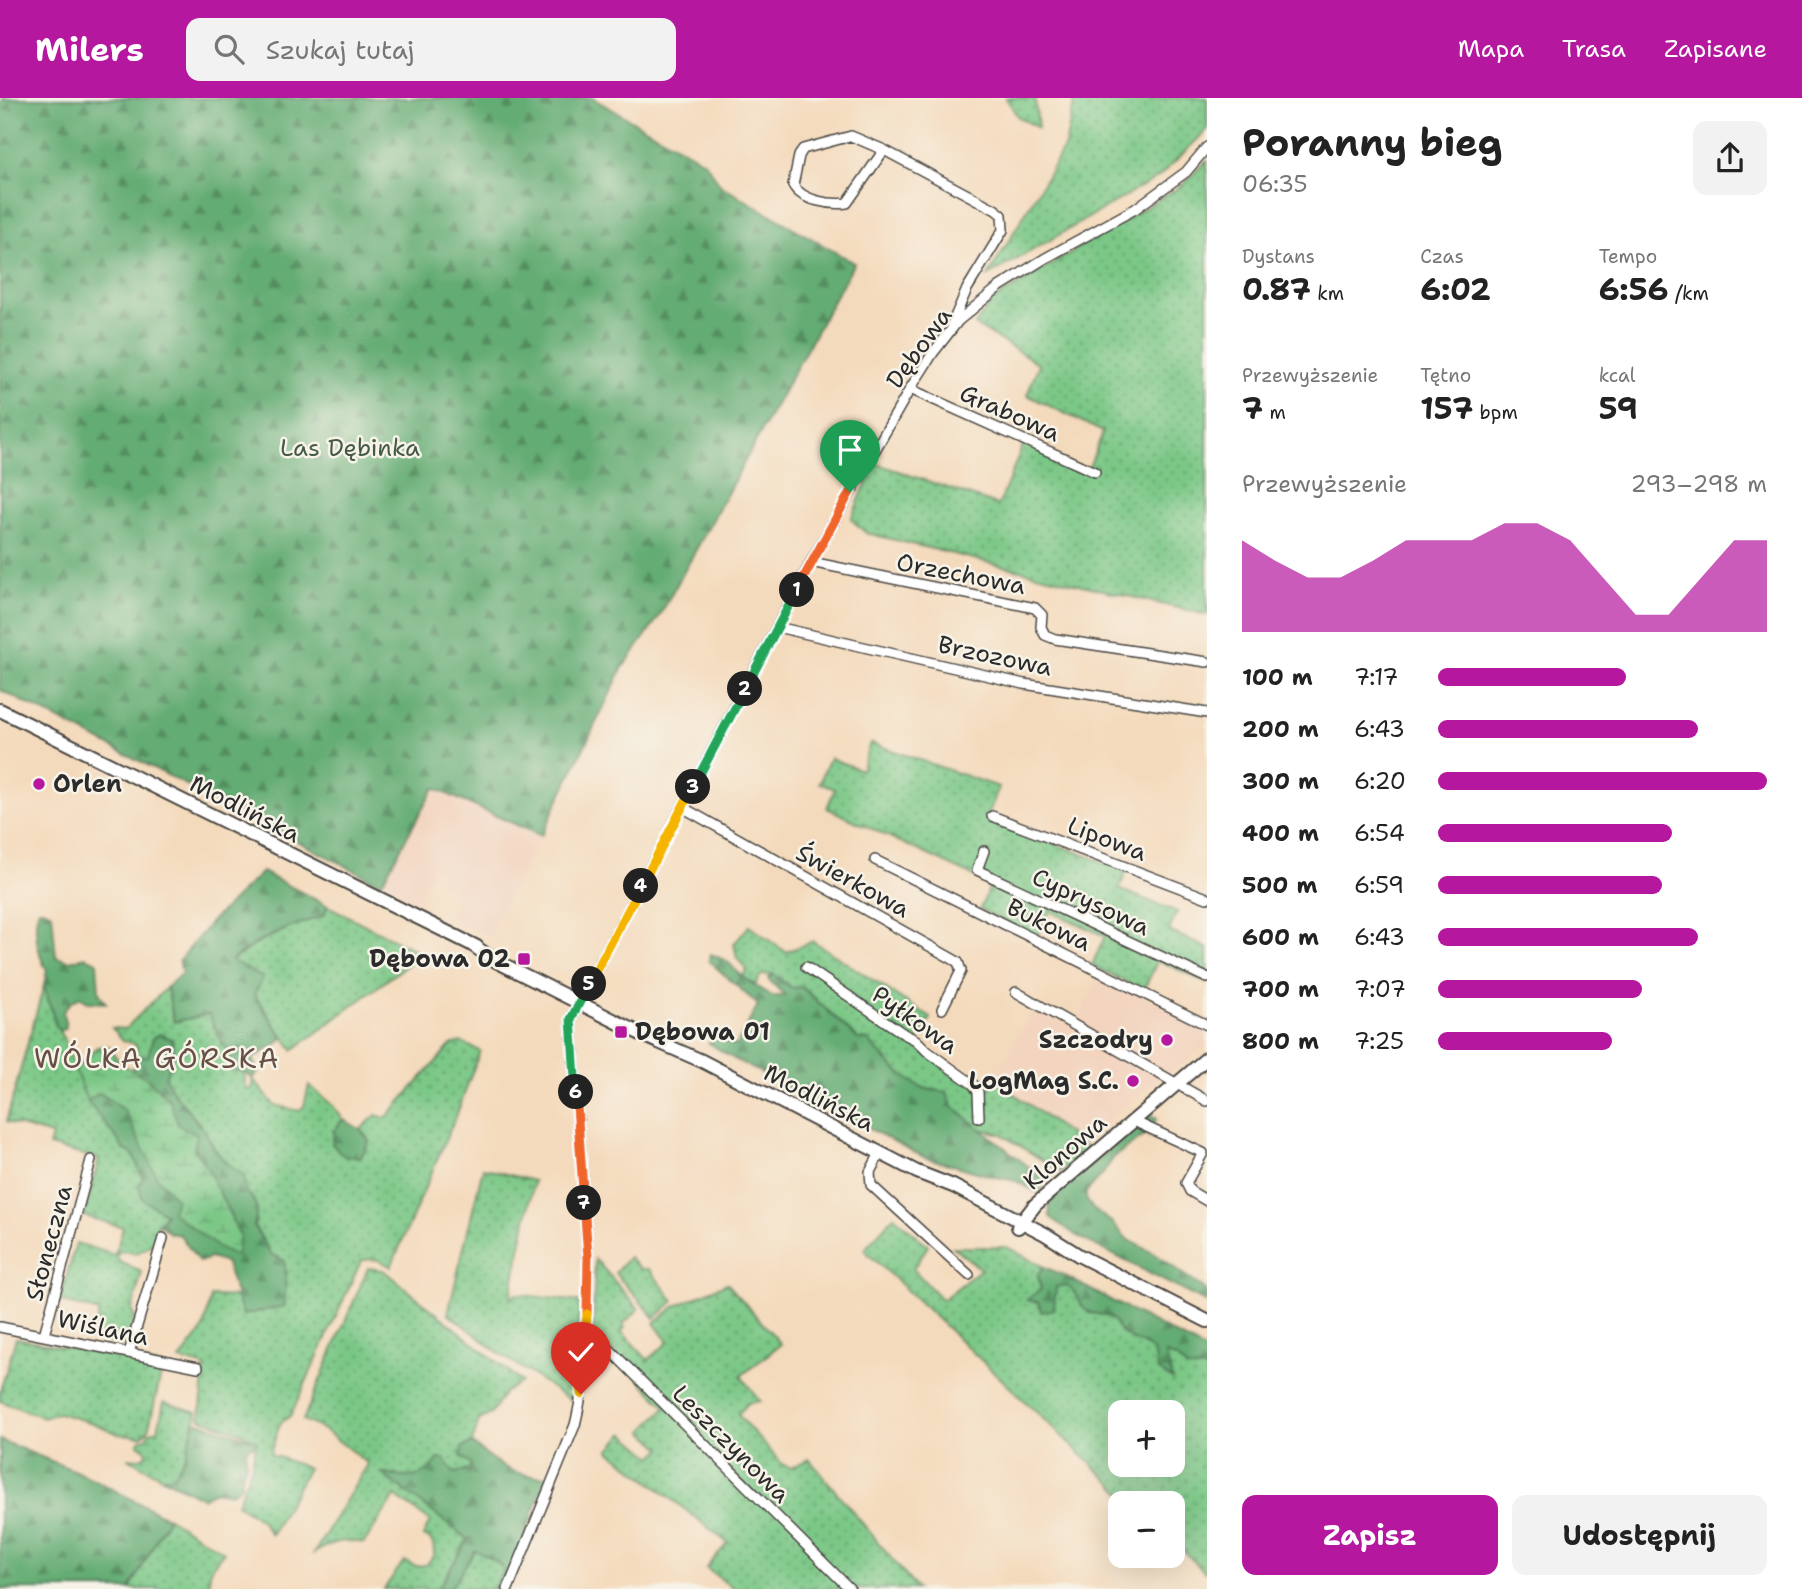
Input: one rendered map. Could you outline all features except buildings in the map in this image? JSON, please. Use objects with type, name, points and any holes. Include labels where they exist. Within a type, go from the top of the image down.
[{"type":"main road","name":"Modlińska","points":[[0,710],[471,944],[499,955],[581,1000],[661,1036],[702,1061],[918,1172],[953,1186],[1080,1256],[1207,1321]]},
{"type":"main road","name":"Klonowa","points":[[1020,1224],[1035,1205],[1207,1058]]},
{"type":"street","points":[[884,150],[847,203],[838,204],[806,197],[797,192],[793,185],[803,149],[852,136],[884,150],[1002,215],[1003,230],[967,289],[948,334]]},
{"type":"street","name":"Dębowa","points":[[508,1589],[575,1425],[581,1394],[588,1256],[571,1019],[811,562],[933,353],[958,321],[999,287],[1135,209],[1186,172],[1207,147]]},
{"type":"street","name":"Grabowa","points":[[910,389],[1095,472]]},
{"type":"street","name":"Orzechowa","points":[[811,562],[1035,608],[1042,615],[1041,627],[1045,635],[1055,639],[1207,663]]},
{"type":"street","name":"Brzozowa","points":[[777,627],[1024,684],[1207,713]]},
{"type":"street","name":"Świerkowa","points":[[682,807],[958,962],[961,971],[942,1009]]},
{"type":"street","name":"Lipowa","points":[[992,816],[1207,898]]},
{"type":"street","name":"Cyprysowa","points":[[984,851],[977,870],[1207,978]]},
{"type":"street","name":"Bukowa","points":[[875,860],[1207,1025]]},
{"type":"street","name":"Pyłkowa","points":[[806,967],[916,1040],[974,1085],[978,1092],[979,1118]]},
{"type":"street","points":[[1016,992],[1207,1101]]},
{"type":"street","points":[[1135,1119],[1140,1124],[1203,1153],[1186,1183],[1190,1191],[1207,1201]]},
{"type":"street","points":[[880,1153],[870,1172],[871,1185],[969,1275]]},
{"type":"street","name":"Słoneczna","points":[[44,1335],[91,1160]]},
{"type":"street","points":[[129,1353],[163,1238]]},
{"type":"street","name":"Leszczynowa","points":[[586,1326],[850,1589]]},
{"type":"street","name":"Wiślana","points":[[0,1327],[198,1367]]},
{"type":"shaded area","points":[[434,787],[541,836],[488,937],[447,917],[455,902],[451,899],[454,891],[437,881],[441,871],[434,868],[417,902],[381,884]]},
{"type":"shaded area","points":[[1101,974],[1207,1027],[1207,1044],[1169,1075],[1076,1023]]},
{"type":"shaded area","points":[[1035,1007],[1160,1077],[1083,1142],[994,1079]]},
{"type":"green space","name":"Las Dębinka","points":[[4,98],[592,98],[705,162],[721,186],[854,263],[659,617],[622,669],[541,836],[434,788],[381,884],[0,690],[0,105]]},
{"type":"green space","points":[[1006,98],[1035,98],[1038,128],[1018,117]]},
{"type":"green space","points":[[1075,98],[1207,98],[1207,130],[1160,176],[988,276],[1065,146]]},
{"type":"green space","points":[[1207,160],[1207,615],[866,533],[851,519],[875,463],[997,505],[1024,442],[1087,472],[1103,432],[1027,395],[1039,364],[975,325],[993,300],[1184,184]]},
{"type":"green space","points":[[870,743],[999,787],[987,818],[1127,871],[1119,889],[1177,912],[1169,931],[1207,948],[1207,983],[1158,960],[1143,991],[1092,965],[1105,936],[1050,911],[1037,938],[980,909],[991,884],[827,808],[835,789],[819,783],[830,758],[861,770]]},
{"type":"green space","points":[[262,872],[328,906],[323,916],[275,934],[231,960],[263,978],[254,995],[283,1038],[252,1059],[258,1073],[252,1078],[244,1072],[230,1070],[229,1052],[221,1042],[209,1014],[174,1022],[167,987],[182,973],[179,961],[212,921]]},
{"type":"green space","points":[[328,906],[422,954],[293,1050],[231,961],[275,934],[323,916]]},
{"type":"green space","points":[[39,909],[52,913],[56,957],[69,961],[86,957],[97,962],[99,993],[106,1003],[87,1002],[80,997],[71,1002],[63,1012],[66,1028],[60,1031],[56,1026],[44,985],[47,970],[36,932]]},
{"type":"green space","points":[[749,926],[786,952],[813,941],[931,1018],[914,1046],[987,1093],[994,1079],[1088,1148],[1061,1172],[1001,1134],[980,1129],[953,1107],[946,1092],[927,1089],[908,1080],[868,1040],[858,1039],[802,987],[792,988],[773,974],[761,975],[755,985],[742,977],[747,970],[737,958],[734,944]]},
{"type":"green space","points":[[711,954],[727,961],[742,977],[771,996],[785,996],[768,979],[773,974],[792,988],[802,987],[858,1039],[868,1040],[908,1080],[927,1089],[947,1092],[953,1107],[1048,1182],[1037,1192],[1016,1181],[924,1157],[734,1059],[709,1043],[718,1038],[736,1046],[758,1005],[709,961]]},
{"type":"green space","points":[[44,985],[56,1026],[65,1041],[87,1101],[123,1149],[133,1154],[143,1179],[143,1199],[166,1214],[157,1226],[155,1243],[137,1253],[118,1251],[118,1261],[142,1272],[132,1310],[135,1320],[128,1342],[123,1345],[92,1339],[99,1312],[60,1301],[76,1243],[115,1255],[123,1227],[84,1216],[99,1159],[49,1146],[52,1135],[6,1122]]},
{"type":"green space","points":[[167,987],[174,1022],[209,1014],[221,1042],[244,1072],[246,1090],[253,1088],[252,1078],[274,1105],[299,1111],[304,1106],[309,1085],[333,1106],[343,1119],[334,1131],[344,1156],[361,1157],[369,1142],[361,1129],[376,1115],[386,1118],[451,1045],[461,1042],[480,1051],[458,1111],[391,1267],[377,1260],[361,1261],[291,1415],[280,1424],[270,1454],[308,1468],[271,1535],[261,1520],[237,1504],[251,1468],[257,1441],[200,1418],[205,1367],[180,1360],[204,1328],[211,1296],[238,1297],[243,1315],[284,1286],[287,1272],[271,1254],[254,1225],[256,1207],[246,1192],[244,1176],[226,1163],[214,1148],[205,1131],[173,1092],[165,1077],[169,1067],[167,1059],[173,1050],[172,1039],[153,1038],[148,1057],[139,1058],[135,1044],[124,1041],[112,1028],[125,1029]]},
{"type":"green space","points":[[159,1034],[172,1039],[175,1055],[167,1059],[169,1066],[165,1077],[173,1092],[205,1131],[226,1163],[244,1176],[246,1192],[256,1207],[254,1226],[271,1254],[284,1260],[285,1306],[243,1315],[226,1263],[210,1258],[199,1262],[180,1235],[170,1233],[159,1224],[166,1214],[142,1199],[139,1185],[143,1178],[133,1154],[123,1149],[87,1101],[100,1093],[124,1110],[157,1176],[176,1199],[173,1212],[220,1249],[236,1255],[240,1236],[208,1169],[178,1125],[170,1101],[147,1078],[131,1070],[139,1058],[148,1056],[153,1038]]},
{"type":"green space","points":[[108,1046],[121,1064],[147,1078],[170,1101],[178,1125],[197,1134],[194,1150],[208,1169],[240,1236],[236,1256],[220,1249],[172,1212],[176,1199],[157,1177],[124,1110],[100,1093],[87,1101],[75,1069],[98,1047]]},
{"type":"green space","points":[[1152,1115],[1157,1119],[1145,1135],[1114,1157],[1086,1192],[1086,1199],[1093,1209],[1114,1224],[1127,1239],[1153,1253],[1207,1291],[1207,1303],[1077,1236],[1050,1217],[1049,1199]]},
{"type":"green space","points":[[343,1119],[361,1130],[369,1141],[361,1157],[344,1156],[332,1144],[334,1131]]},
{"type":"green space","points":[[483,1168],[534,1181],[510,1299],[516,1294],[580,1302],[575,1400],[569,1399],[499,1353],[448,1313]]},
{"type":"green space","points":[[894,1216],[928,1246],[913,1269],[942,1300],[981,1269],[953,1247],[1007,1247],[1044,1267],[1038,1274],[1041,1289],[1028,1300],[1039,1302],[1056,1287],[1066,1285],[1078,1293],[1089,1313],[1106,1315],[1114,1320],[1122,1333],[1151,1348],[1158,1370],[1172,1378],[1165,1354],[1176,1358],[1187,1368],[1207,1369],[1207,1570],[1205,1572],[1185,1553],[1185,1491],[1120,1491],[864,1250]]},
{"type":"green space","points":[[629,1257],[641,1269],[649,1269],[674,1301],[655,1318],[615,1273]]},
{"type":"green space","points":[[595,1259],[639,1309],[623,1324],[625,1328],[621,1331],[648,1360],[668,1342],[654,1323],[674,1307],[727,1283],[781,1344],[741,1376],[760,1401],[748,1403],[738,1415],[783,1465],[791,1468],[809,1459],[917,1589],[734,1589],[706,1568],[728,1543],[609,1450],[624,1433],[652,1457],[662,1448],[643,1431],[666,1407],[593,1332]]},
{"type":"green space","points":[[1044,1267],[1207,1351],[1207,1369],[1187,1368],[1176,1358],[1166,1354],[1172,1379],[1157,1370],[1154,1353],[1150,1349],[1128,1338],[1108,1316],[1086,1310],[1066,1285],[1056,1287],[1054,1309],[1041,1312],[1039,1302],[1027,1300],[1041,1289],[1038,1274]]},
{"type":"green space","points":[[368,1268],[383,1270],[521,1382],[505,1392],[491,1414],[479,1420],[472,1443],[462,1448],[471,1464],[469,1470],[454,1473],[439,1459],[420,1476],[383,1474],[468,1539],[438,1589],[384,1589],[404,1561],[416,1566],[426,1565],[434,1555],[432,1542],[423,1536],[430,1521],[395,1496],[364,1543],[338,1542],[314,1553],[368,1464],[326,1431],[303,1420]]},
{"type":"green space","points":[[16,1338],[163,1366],[148,1431],[142,1436],[119,1434],[58,1413],[44,1418],[0,1401],[0,1392]]},
{"type":"green space","points":[[164,1402],[197,1412],[186,1454],[173,1477],[161,1477],[128,1458],[137,1459],[147,1455],[146,1450],[138,1444],[139,1440],[158,1430]]},
{"type":"green space","points":[[195,1421],[257,1441],[255,1445],[249,1446],[245,1453],[241,1485],[233,1492],[213,1492],[202,1498],[161,1477],[173,1477],[186,1454]]},
{"type":"green space","points":[[0,1440],[85,1475],[168,1518],[130,1589],[0,1589]]},
{"type":"green space","points":[[472,1443],[506,1468],[525,1475],[547,1476],[505,1589],[493,1589],[504,1570],[498,1563],[475,1550],[450,1589],[438,1589],[468,1539],[381,1473],[413,1477],[426,1472],[439,1459],[444,1459],[454,1473],[469,1470],[471,1464],[461,1456],[462,1448]]},
{"type":"green space","points":[[168,1518],[224,1552],[211,1569],[211,1589],[130,1589]]},
{"type":"green space","points":[[475,1550],[498,1562],[504,1570],[493,1589],[450,1589]]},
{"type":"place","name":"Orlen","points":[[39,784]]},
{"type":"place","name":"Dębowa 02","points":[[524,959]]},
{"type":"place","name":"Dębowa 01","points":[[621,1032]]},
{"type":"place","name":"Szczodry","points":[[1167,1040]]},
{"type":"place","name":"LogMag S.C.","points":[[1133,1081]]},
{"type":"district","name":"WÓLKA GÓRSKA","points":[[157,1058]]},
{"type":"route","points":[[581,1394],[588,1256],[571,1019],[850,492]]}]
